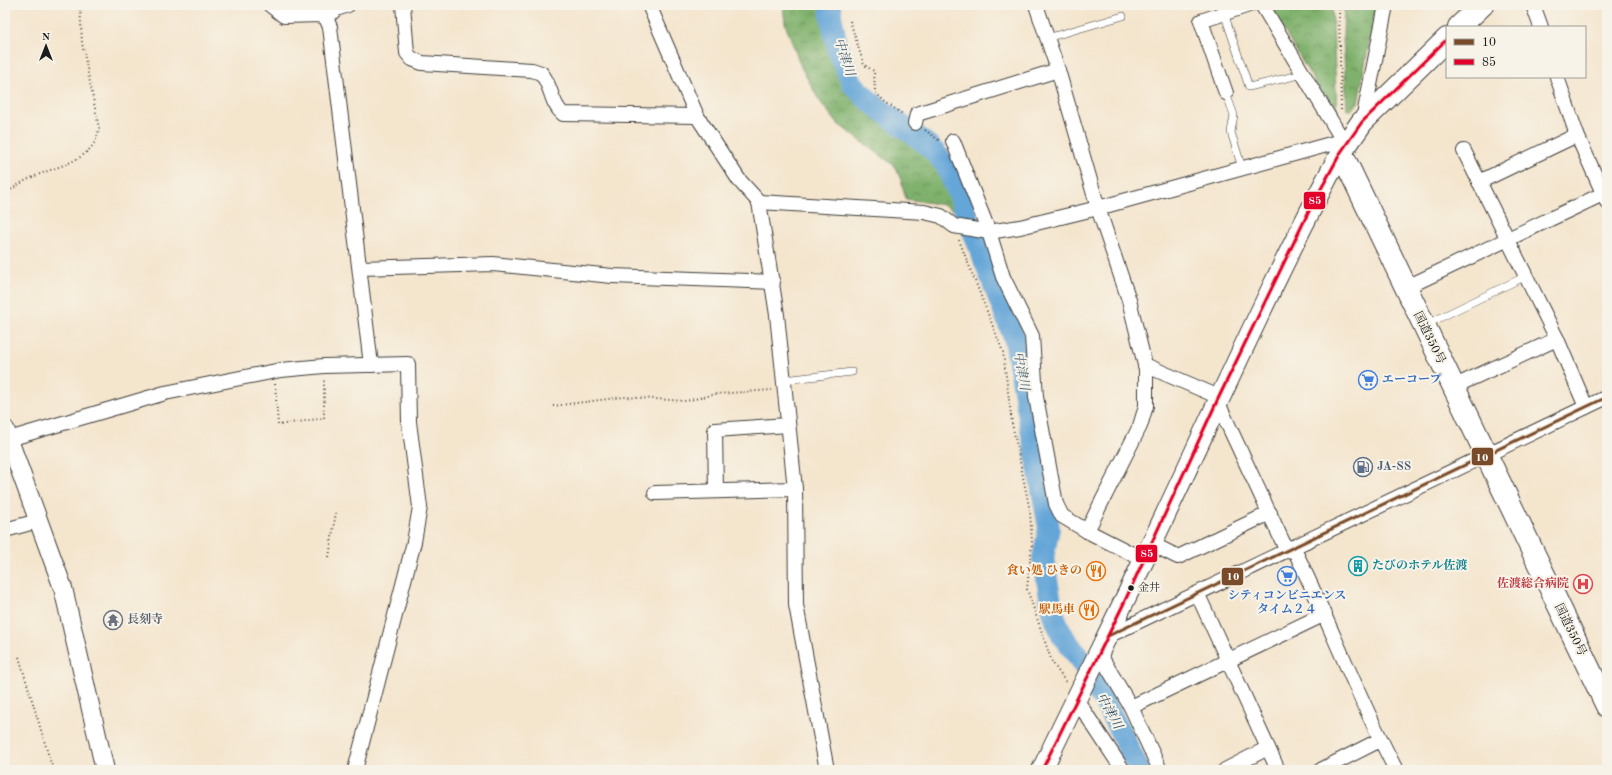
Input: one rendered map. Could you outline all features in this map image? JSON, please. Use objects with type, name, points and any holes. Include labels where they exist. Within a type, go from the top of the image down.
[{"type":"highway","points":[[1460,26],[1482,5]]},
{"type":"highway","points":[[1341,152],[1362,122],[1446,40]]},
{"type":"highway","name":"国道350号","points":[[1341,152],[1423,326],[1607,706]]},
{"type":"main road","points":[[1042,770],[1148,552],[1218,399],[1310,210],[1341,152]]},
{"type":"street","points":[[270,5],[284,16],[320,15],[326,18],[330,27],[371,365]]},
{"type":"street","points":[[326,18],[336,9],[348,5]]},
{"type":"street","points":[[403,5],[407,53],[412,59],[417,61],[541,72],[550,85],[556,108],[562,114],[697,116]]},
{"type":"street","points":[[649,5],[697,116],[739,180],[759,202],[773,282],[795,489],[796,605],[827,770]]},
{"type":"street","points":[[1036,5],[1058,70],[1098,208],[1134,315],[1145,365],[1146,406],[1140,426],[1087,531]]},
{"type":"street","points":[[1226,93],[1201,21],[1249,5]]},
{"type":"street","points":[[1262,5],[1339,134],[1341,152]]},
{"type":"street","points":[[1362,122],[1386,5]]},
{"type":"street","points":[[1538,7],[1541,26]]},
{"type":"street","points":[[915,123],[917,114],[1058,70]]},
{"type":"street","points":[[1405,288],[1508,239],[1606,196],[1576,135],[1557,78]]},
{"type":"street","points":[[1480,182],[1576,135]]},
{"type":"street","points":[[953,141],[989,232],[1003,277],[1032,336],[1036,397],[1056,504],[1062,516],[1087,531],[1148,552],[1178,557],[1270,513]]},
{"type":"street","points":[[759,202],[924,212],[941,216],[954,226],[989,232],[1020,227],[1098,208],[1334,143],[1341,152]]},
{"type":"street","points":[[1464,151],[1557,339],[1586,407]]},
{"type":"street","points":[[360,268],[493,264],[612,276],[773,282]]},
{"type":"street","points":[[1453,387],[1557,339]]},
{"type":"street","points":[[105,770],[63,588],[7,434],[165,393],[274,371],[324,366],[408,364],[409,422],[420,507],[414,542],[355,770]]},
{"type":"street","points":[[1145,365],[1218,399],[1270,513],[1325,614],[1380,740],[1396,770]]},
{"type":"street","points":[[1160,770],[1131,707],[1101,650],[1198,595],[1290,549],[1607,397]]},
{"type":"street","points":[[716,491],[715,430],[788,425]]},
{"type":"street","points":[[656,493],[795,489]]},
{"type":"street","points":[[5,530],[38,521]]},
{"type":"street","points":[[1198,595],[1278,770]]},
{"type":"street","points":[[1131,707],[1228,662],[1325,614]]},
{"type":"street","points":[[1078,696],[1123,770]]},
{"type":"street","points":[[1321,770],[1380,740]]},
{"type":"street","points":[[1224,770],[1268,748]]},
{"type":"lane","points":[[1224,13],[1249,87],[1303,74]]},
{"type":"lane","points":[[1047,38],[1123,16]]},
{"type":"lane","points":[[1226,93],[1234,115],[1231,132],[1242,168]]},
{"type":"lane","points":[[1423,326],[1526,276]]},
{"type":"lane","points":[[784,385],[852,372]]},
{"type":"path","points":[[5,195],[18,184],[85,154],[98,139],[99,128],[82,43],[80,5]]},
{"type":"path","points":[[1338,5],[1341,114]]},
{"type":"path","points":[[850,21],[864,65],[874,71],[875,92],[885,102],[943,144],[953,141]]},
{"type":"path","points":[[954,226],[1003,352],[1012,423],[1030,511],[1032,543],[1027,589],[1052,662],[1078,696]]},
{"type":"path","points":[[274,371],[278,425],[324,418],[324,366]]},
{"type":"path","points":[[553,406],[624,397],[686,401],[716,394],[784,385]]},
{"type":"path","points":[[329,557],[336,512]]},
{"type":"path","points":[[19,657],[53,770]]},
{"type":"green space","points":[[783,5],[822,5],[833,57],[856,100],[927,152],[942,169],[959,214],[944,205],[906,199],[901,180],[895,166],[838,124],[819,100],[801,67],[785,23]]},
{"type":"green space","points":[[1269,5],[1332,6],[1337,113],[1330,108]]},
{"type":"green space","points":[[1344,5],[1376,5],[1358,103],[1351,110],[1347,110],[1343,37]]},
{"type":"waterway","name":"中津川","points":[[831,5],[831,16],[838,50],[852,83],[868,100],[929,146],[946,165],[960,197],[1015,340],[1049,528],[1043,558],[1053,613],[1062,635],[1081,660],[1119,729],[1139,770]]},
{"type":"transit line","name":"85","points":[[1042,770],[1123,605],[1217,401],[1310,209],[1341,152],[1362,122],[1446,40]]},
{"type":"transit line","name":"10","points":[[1108,636],[1607,397]]},
{"type":"place","name":"エーコープ","points":[[1368,380]]},
{"type":"place","name":"JA-SS","points":[[1363,467]]},
{"type":"place","name":"たびのホテル佐渡","points":[[1358,566]]},
{"type":"place","name":"食い処 ひきの","points":[[1096,571]]},
{"type":"place","name":"シティコンビニエンス タイム２４","points":[[1287,576]]},
{"type":"place","name":"佐渡総合病院","points":[[1583,584]]},
{"type":"place","name":"金井","points":[[1131,588]]},
{"type":"place","name":"駅馬車","points":[[1089,610]]},
{"type":"place","name":"長刻寺","points":[[113,620]]}]
